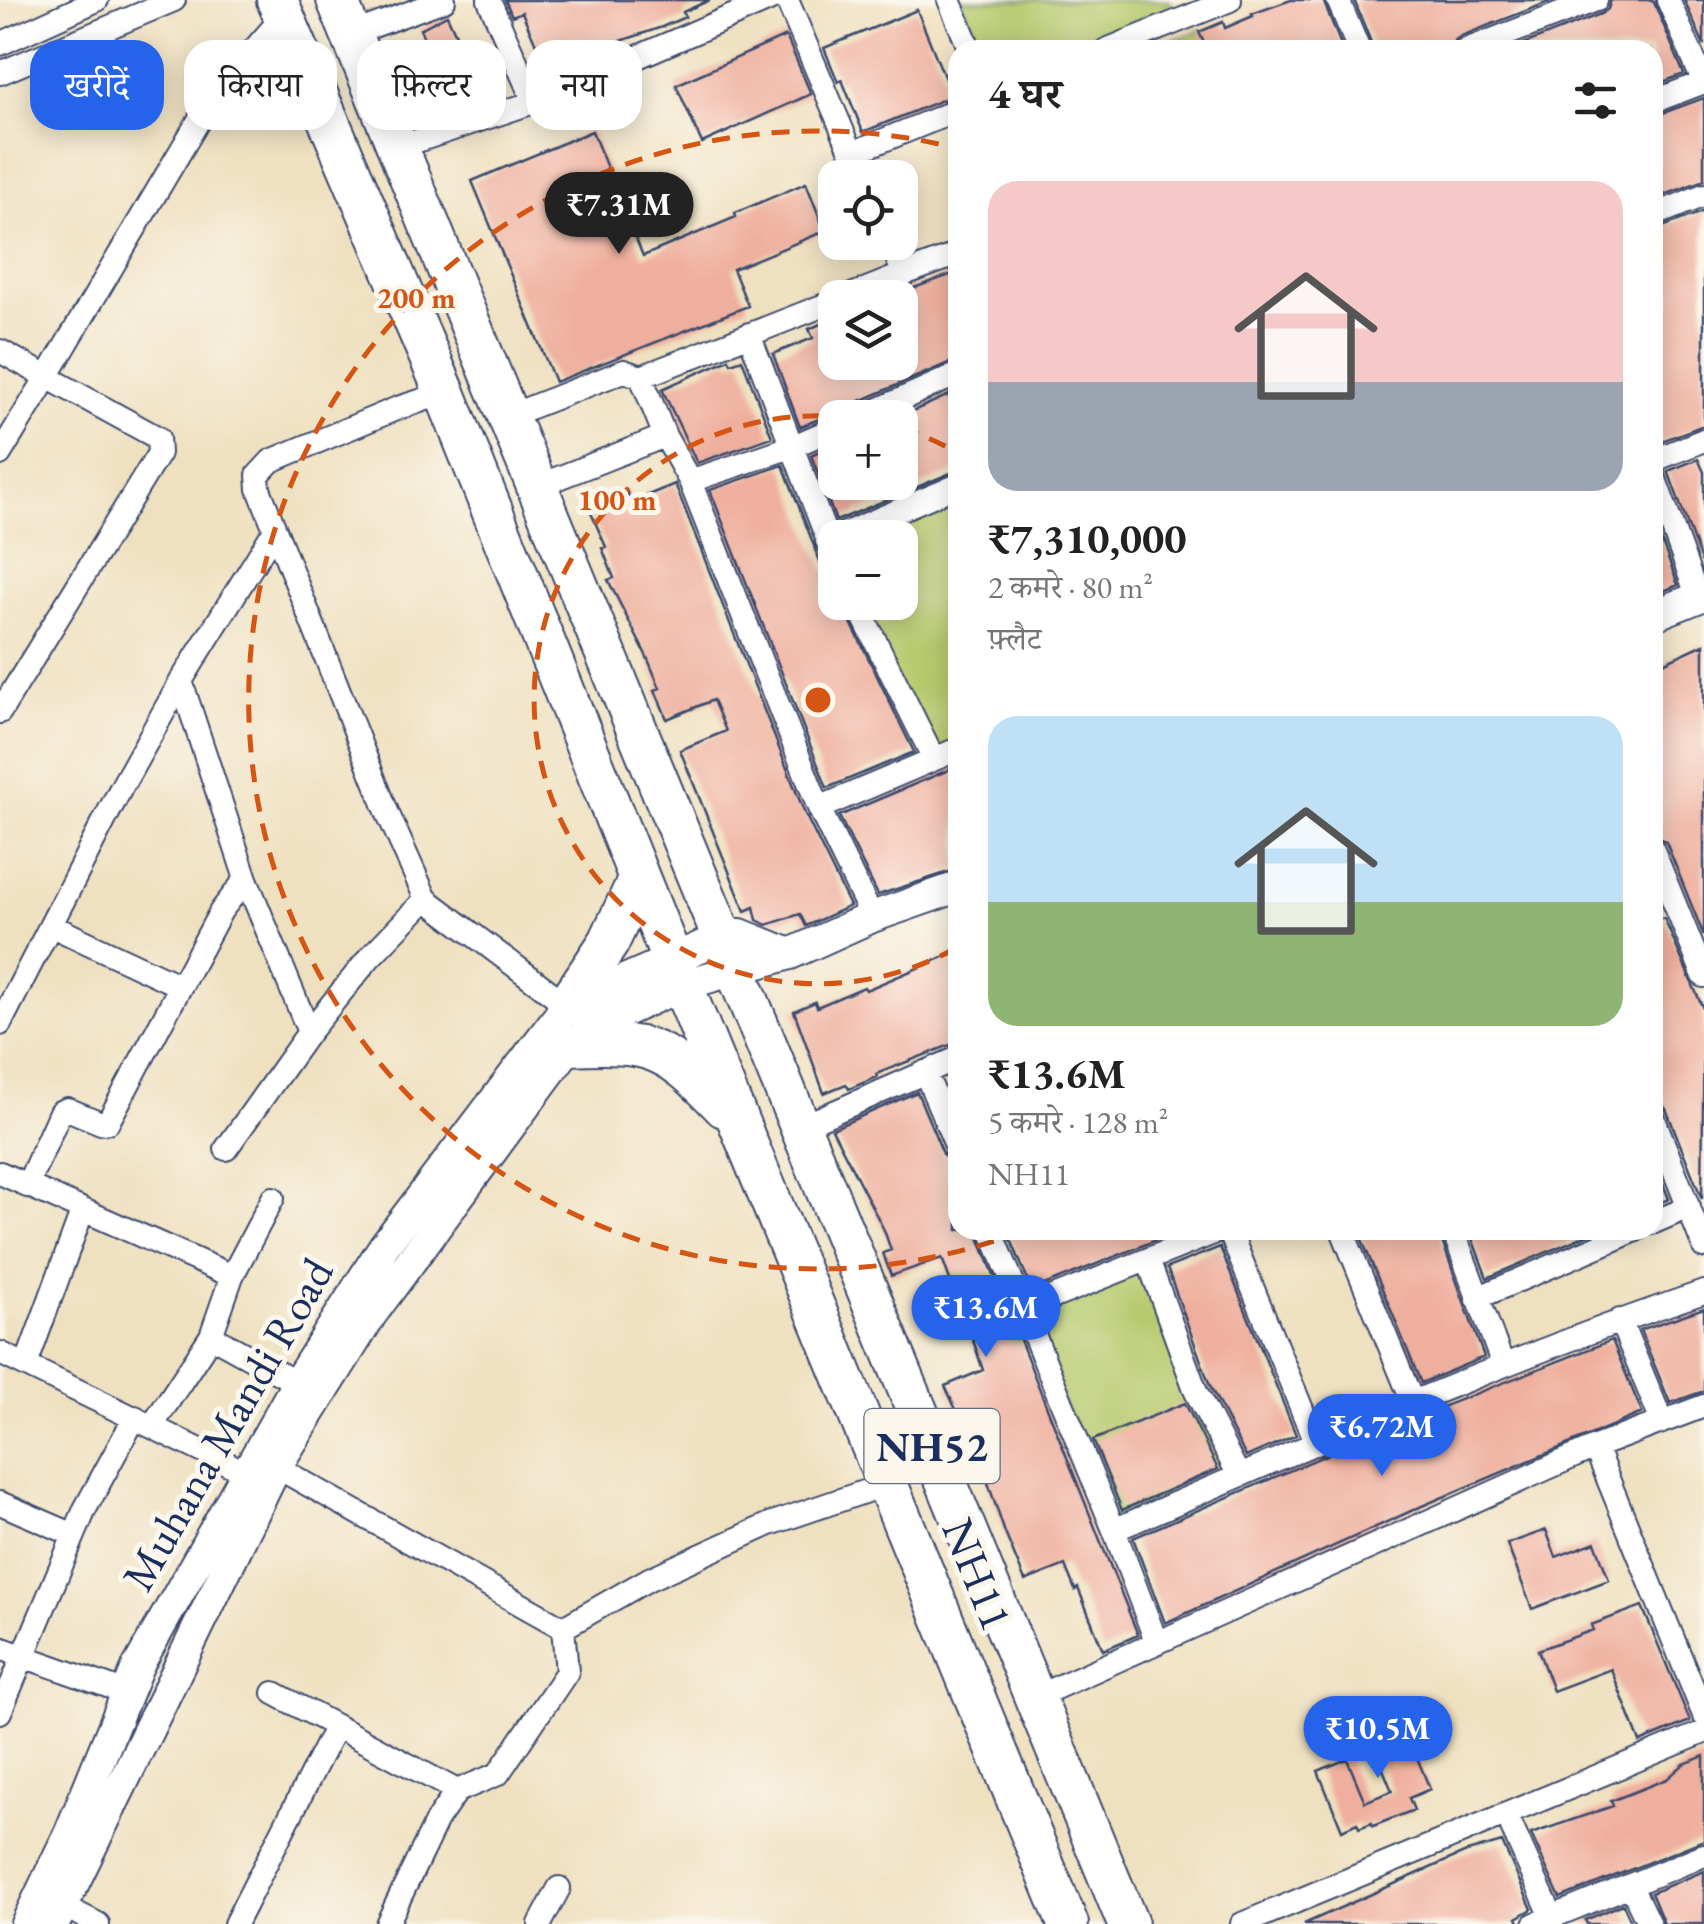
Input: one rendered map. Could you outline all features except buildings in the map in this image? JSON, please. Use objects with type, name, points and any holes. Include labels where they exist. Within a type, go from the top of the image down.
[{"type":"highway","name":"NH52","points":[[337,0],[406,145],[738,952],[1128,1924]]},
{"type":"highway","name":"NH52","points":[[280,8],[446,393],[677,973]]},
{"type":"highway","points":[[639,878],[568,1025],[618,1043],[656,1051],[684,1066],[737,1121]]},
{"type":"highway","name":"NH11","points":[[677,973],[1068,1924]]},
{"type":"street","points":[[0,44],[97,0]]},
{"type":"street","points":[[3,64],[174,0]]},
{"type":"street","points":[[444,0],[362,14],[406,145],[553,480],[738,952],[816,1120],[1143,1924]]},
{"type":"street","points":[[489,0],[526,84]]},
{"type":"street","points":[[642,55],[769,0]]},
{"type":"street","points":[[786,0],[855,160]]},
{"type":"street","points":[[949,0],[966,40]]},
{"type":"street","points":[[1131,40],[1230,0]]},
{"type":"street","points":[[1338,0],[1355,40]]},
{"type":"street","points":[[1497,40],[1596,0]]},
{"type":"street","points":[[1663,98],[1704,82],[1668,0]]},
{"type":"street","points":[[0,454],[212,98],[280,8]]},
{"type":"street","points":[[406,145],[526,105]]},
{"type":"street","points":[[852,153],[948,114]]},
{"type":"street","points":[[1663,212],[1704,195]]},
{"type":"street","points":[[889,280],[948,258]]},
{"type":"street","points":[[898,260],[904,274]]},
{"type":"street","points":[[524,410],[624,371],[641,377],[818,308]]},
{"type":"street","points":[[749,334],[819,520]]},
{"type":"street","points":[[0,350],[158,438],[159,453],[0,712]]},
{"type":"street","points":[[641,377],[665,436],[690,482],[819,808],[872,918]]},
{"type":"street","points":[[900,400],[948,378]]},
{"type":"street","points":[[446,393],[398,408],[272,461],[258,475],[274,531],[426,899],[568,1025]]},
{"type":"street","points":[[553,480],[665,436]]},
{"type":"street","points":[[690,482],[818,436]]},
{"type":"street","points":[[1663,457],[1704,440]]},
{"type":"street","points":[[890,520],[948,490]]},
{"type":"street","points":[[1663,500],[1701,597],[1663,612]]},
{"type":"street","points":[[0,1024],[121,788],[181,681],[274,531]]},
{"type":"street","points":[[865,620],[934,759]]},
{"type":"street","points":[[181,681],[246,879],[309,1032]]},
{"type":"street","points":[[819,808],[948,753]]},
{"type":"street","points":[[1663,871],[1698,943],[1704,976]]},
{"type":"street","points":[[27,1186],[60,1112],[68,1109],[101,1124],[108,1122],[221,912],[246,879]]},
{"type":"street","points":[[98,1924],[58,1915],[170,1681],[260,1465],[372,1315],[568,1025],[677,973],[738,952],[790,954],[948,890]]},
{"type":"street","points":[[226,1149],[309,1032],[370,957],[426,899]]},
{"type":"street","points":[[52,926],[180,986]]},
{"type":"street","name":"Muhana Mandi Road","points":[[26,1924],[70,1832],[133,1680],[260,1465],[296,1383],[384,1246],[568,1025]]},
{"type":"street","points":[[816,1120],[948,1062]]},
{"type":"street","points":[[925,1072],[948,1122]]},
{"type":"street","points":[[1663,1151],[1704,1247]]},
{"type":"street","points":[[0,1174],[232,1276]]},
{"type":"street","points":[[0,1712],[74,1535],[143,1421],[211,1336],[232,1276],[272,1198]]},
{"type":"street","points":[[1663,1218],[1689,1207]]},
{"type":"street","points":[[26,1365],[82,1212]]},
{"type":"street","points":[[997,1240],[1156,1641]]},
{"type":"street","points":[[1024,1309],[1197,1240]]},
{"type":"street","points":[[1234,1240],[1316,1444]]},
{"type":"street","points":[[1346,1240],[1413,1403]]},
{"type":"street","points":[[1456,1240],[1504,1366]]},
{"type":"street","points":[[1477,1298],[1613,1240]]},
{"type":"street","points":[[1148,1260],[1196,1392],[1239,1476]]},
{"type":"street","points":[[1114,1530],[1504,1366],[1704,1292]]},
{"type":"street","points":[[1620,1320],[1662,1422]]},
{"type":"street","points":[[211,1336],[296,1383]]},
{"type":"street","points":[[0,1353],[143,1421],[260,1465],[563,1628]]},
{"type":"street","points":[[1051,1690],[1595,1447],[1704,1406]]},
{"type":"street","points":[[1595,1447],[1704,1715]]},
{"type":"street","points":[[563,1628],[649,1579],[770,1524],[886,1484]]},
{"type":"street","points":[[0,1503],[74,1535]]},
{"type":"street","points":[[387,1924],[437,1820],[457,1791],[498,1774],[567,1672],[563,1628]]},
{"type":"street","points":[[0,1648],[133,1680],[170,1681]]},
{"type":"street","points":[[274,1693],[457,1791]]},
{"type":"street","points":[[235,1924],[336,1726]]},
{"type":"street","points":[[1242,1924],[1704,1732]]},
{"type":"street","points":[[1506,1814],[1543,1920],[1704,1856]]},
{"type":"street","points":[[1631,1886],[1649,1924]]},
{"type":"street","points":[[540,1924],[559,1888]]},
{"type":"green space","points":[[960,0],[1169,0],[1174,11],[1100,40],[978,40]]},
{"type":"green space","points":[[1200,30],[1204,40],[1174,40]]},
{"type":"green space","points":[[948,489],[948,753],[934,759],[866,620],[918,620],[918,520],[876,520]]},
{"type":"green space","points":[[1148,1260],[1239,1476],[1114,1530],[1024,1309]]}]
